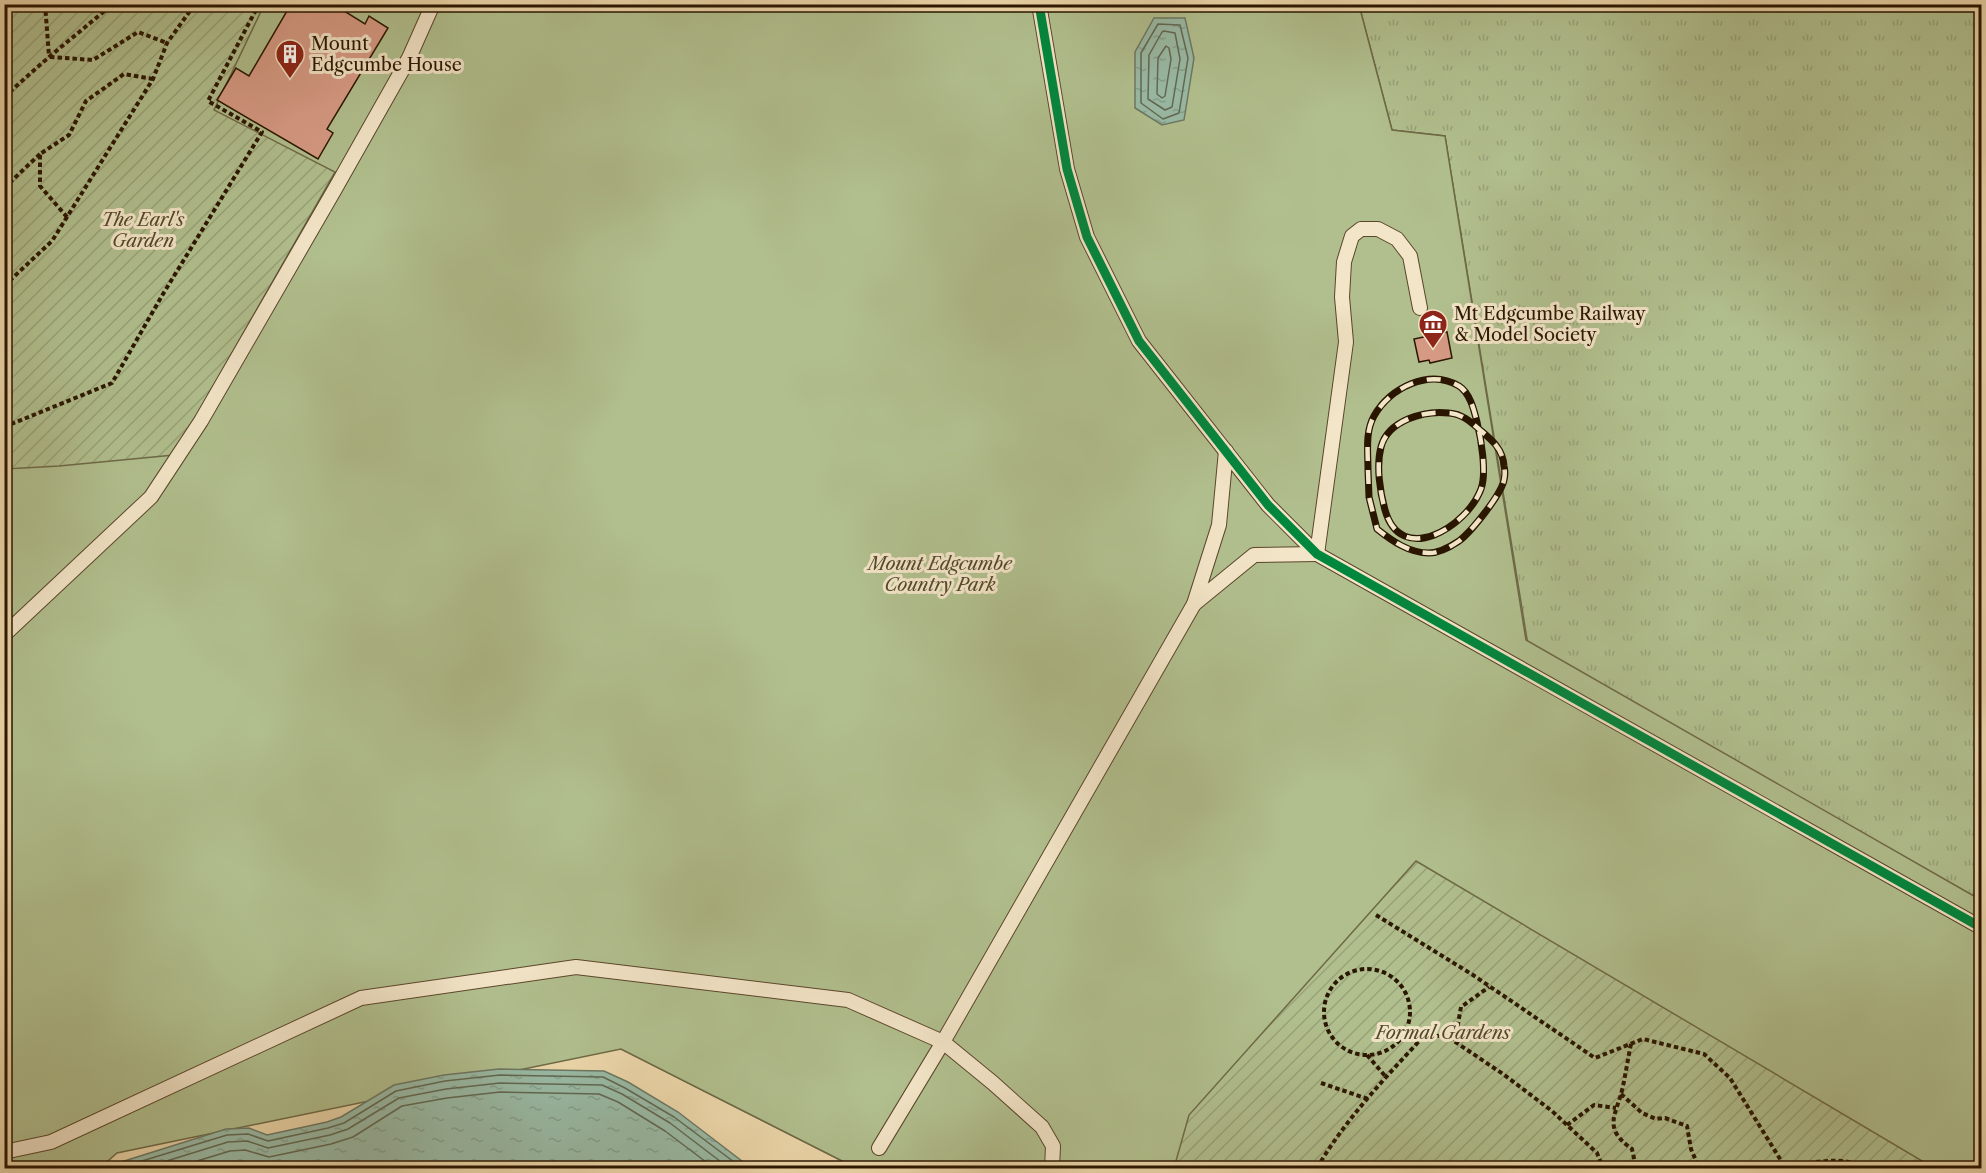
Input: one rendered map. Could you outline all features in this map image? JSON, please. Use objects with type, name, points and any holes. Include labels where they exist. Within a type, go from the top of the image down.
[{"type":"lane","points":[[4,635],[151,497],[201,421],[335,189],[409,58],[432,4]]},
{"type":"lane","points":[[1039,4],[1067,169],[1087,237],[1139,341],[1268,505],[1317,554],[1982,928]]},
{"type":"lane","points":[[1317,554],[1346,342],[1342,297],[1344,262],[1352,236],[1361,229],[1378,229],[1397,239],[1410,256],[1420,308]]},
{"type":"lane","points":[[879,1148],[943,1042],[1194,604],[1220,525],[1226,451]]},
{"type":"lane","points":[[1194,604],[1254,555],[1317,554]]},
{"type":"lane","points":[[4,1152],[51,1142],[361,998],[576,967],[848,1000],[943,1042],[993,1083],[1042,1127],[1053,1146],[1052,1168]]},
{"type":"path","points":[[45,4],[49,57]]},
{"type":"path","points":[[4,97],[113,4]]},
{"type":"path","points":[[4,286],[52,241],[153,79],[167,43],[195,4]]},
{"type":"path","points":[[4,425],[112,383],[163,294],[262,132],[208,100],[259,4]]},
{"type":"path","points":[[49,57],[93,60],[138,32],[167,43]]},
{"type":"path","points":[[4,188],[40,154],[69,135],[86,101],[124,74],[153,79]]},
{"type":"path","points":[[40,154],[40,186],[67,218]]},
{"type":"path","points":[[1376,915],[1595,1058],[1643,1039],[1704,1054],[1730,1078],[1785,1167]]},
{"type":"path","points":[[1363,969],[1377,970],[1391,976],[1401,986],[1408,999],[1410,1013],[1407,1028],[1392,1048],[1380,1054],[1353,1053],[1341,1046],[1331,1035],[1325,1022],[1324,1008],[1328,994],[1337,982],[1349,973],[1363,969]]},
{"type":"path","points":[[1455,1041],[1461,1007],[1489,987]]},
{"type":"path","points":[[1407,1028],[1422,1038]]},
{"type":"path","points":[[1317,1168],[1329,1148],[1368,1099],[1422,1038],[1445,1035],[1552,1111],[1597,1153],[1603,1168]]},
{"type":"path","points":[[1631,1044],[1621,1094],[1612,1119],[1619,1139],[1632,1149],[1636,1168]]},
{"type":"path","points":[[1367,1055],[1386,1077]]},
{"type":"path","points":[[1321,1083],[1368,1099]]},
{"type":"path","points":[[1621,1094],[1642,1113],[1656,1119],[1665,1118],[1687,1126],[1691,1149],[1699,1168]]},
{"type":"path","points":[[1567,1125],[1594,1105],[1616,1108]]},
{"type":"path","points":[[1779,1168],[1829,1161],[1851,1163],[1863,1168]]},
{"type":"green space","name":"Mount Edgcumbe Country Park","points":[[5,5],[1359,5],[1392,130],[1445,136],[1526,640],[1981,900],[1981,1168],[856,1168],[621,1049],[117,1153],[100,1168],[5,1168]]},
{"type":"green space","name":"The Earl's Garden","points":[[5,5],[264,5],[214,110],[335,172],[174,455],[5,469]]},
{"type":"green space","points":[[1359,5],[1981,5],[1981,1168],[856,1168],[621,1049],[1351,540],[1527,639],[1445,136],[1392,130]]},
{"type":"green space","name":"Formal Gardens","points":[[1416,861],[1934,1168],[1174,1168],[1189,1115]]},
{"type":"water","points":[[1154,18],[1185,18],[1194,58],[1184,120],[1162,125],[1135,108],[1135,52]]},
{"type":"water","points":[[499,1069],[604,1071],[628,1082],[678,1112],[751,1168],[102,1168],[226,1129],[249,1128],[267,1135],[327,1122],[341,1117],[394,1085],[444,1075]]},
{"type":"building","name":"Mount Edgcumbe House","points":[[291,4],[333,4],[365,24],[369,16],[388,28],[327,129],[333,133],[318,159],[217,100],[236,68],[249,76]]},
{"type":"building","name":"Mt Edgcumbe Railway & Model Society","points":[[1447,332],[1452,358],[1430,363],[1429,360],[1419,362],[1414,339]]},
{"type":"railway","points":[[1368,470],[1369,429],[1381,406],[1400,389],[1423,380],[1435,379],[1459,386],[1471,402],[1479,429],[1483,456],[1483,482],[1474,503],[1462,516],[1449,527],[1434,535],[1419,538],[1405,536],[1393,527],[1385,510],[1382,495],[1379,471],[1381,447],[1391,430],[1409,419],[1439,412],[1466,418],[1476,427],[1480,430],[1484,434],[1489,437],[1496,445],[1502,455],[1505,475],[1502,487],[1478,522],[1459,541],[1445,549],[1429,553],[1408,549],[1377,529],[1369,497],[1368,470]]},
{"type":"cycle path","points":[[1039,4],[1067,169],[1087,237],[1139,341],[1268,505],[1317,554],[1982,928]]},
{"type":"place","name":"Mount Edgcumbe House","points":[[290,80]]},
{"type":"place","name":"Mt Edgcumbe Railway & Model Society","points":[[1433,350]]}]
